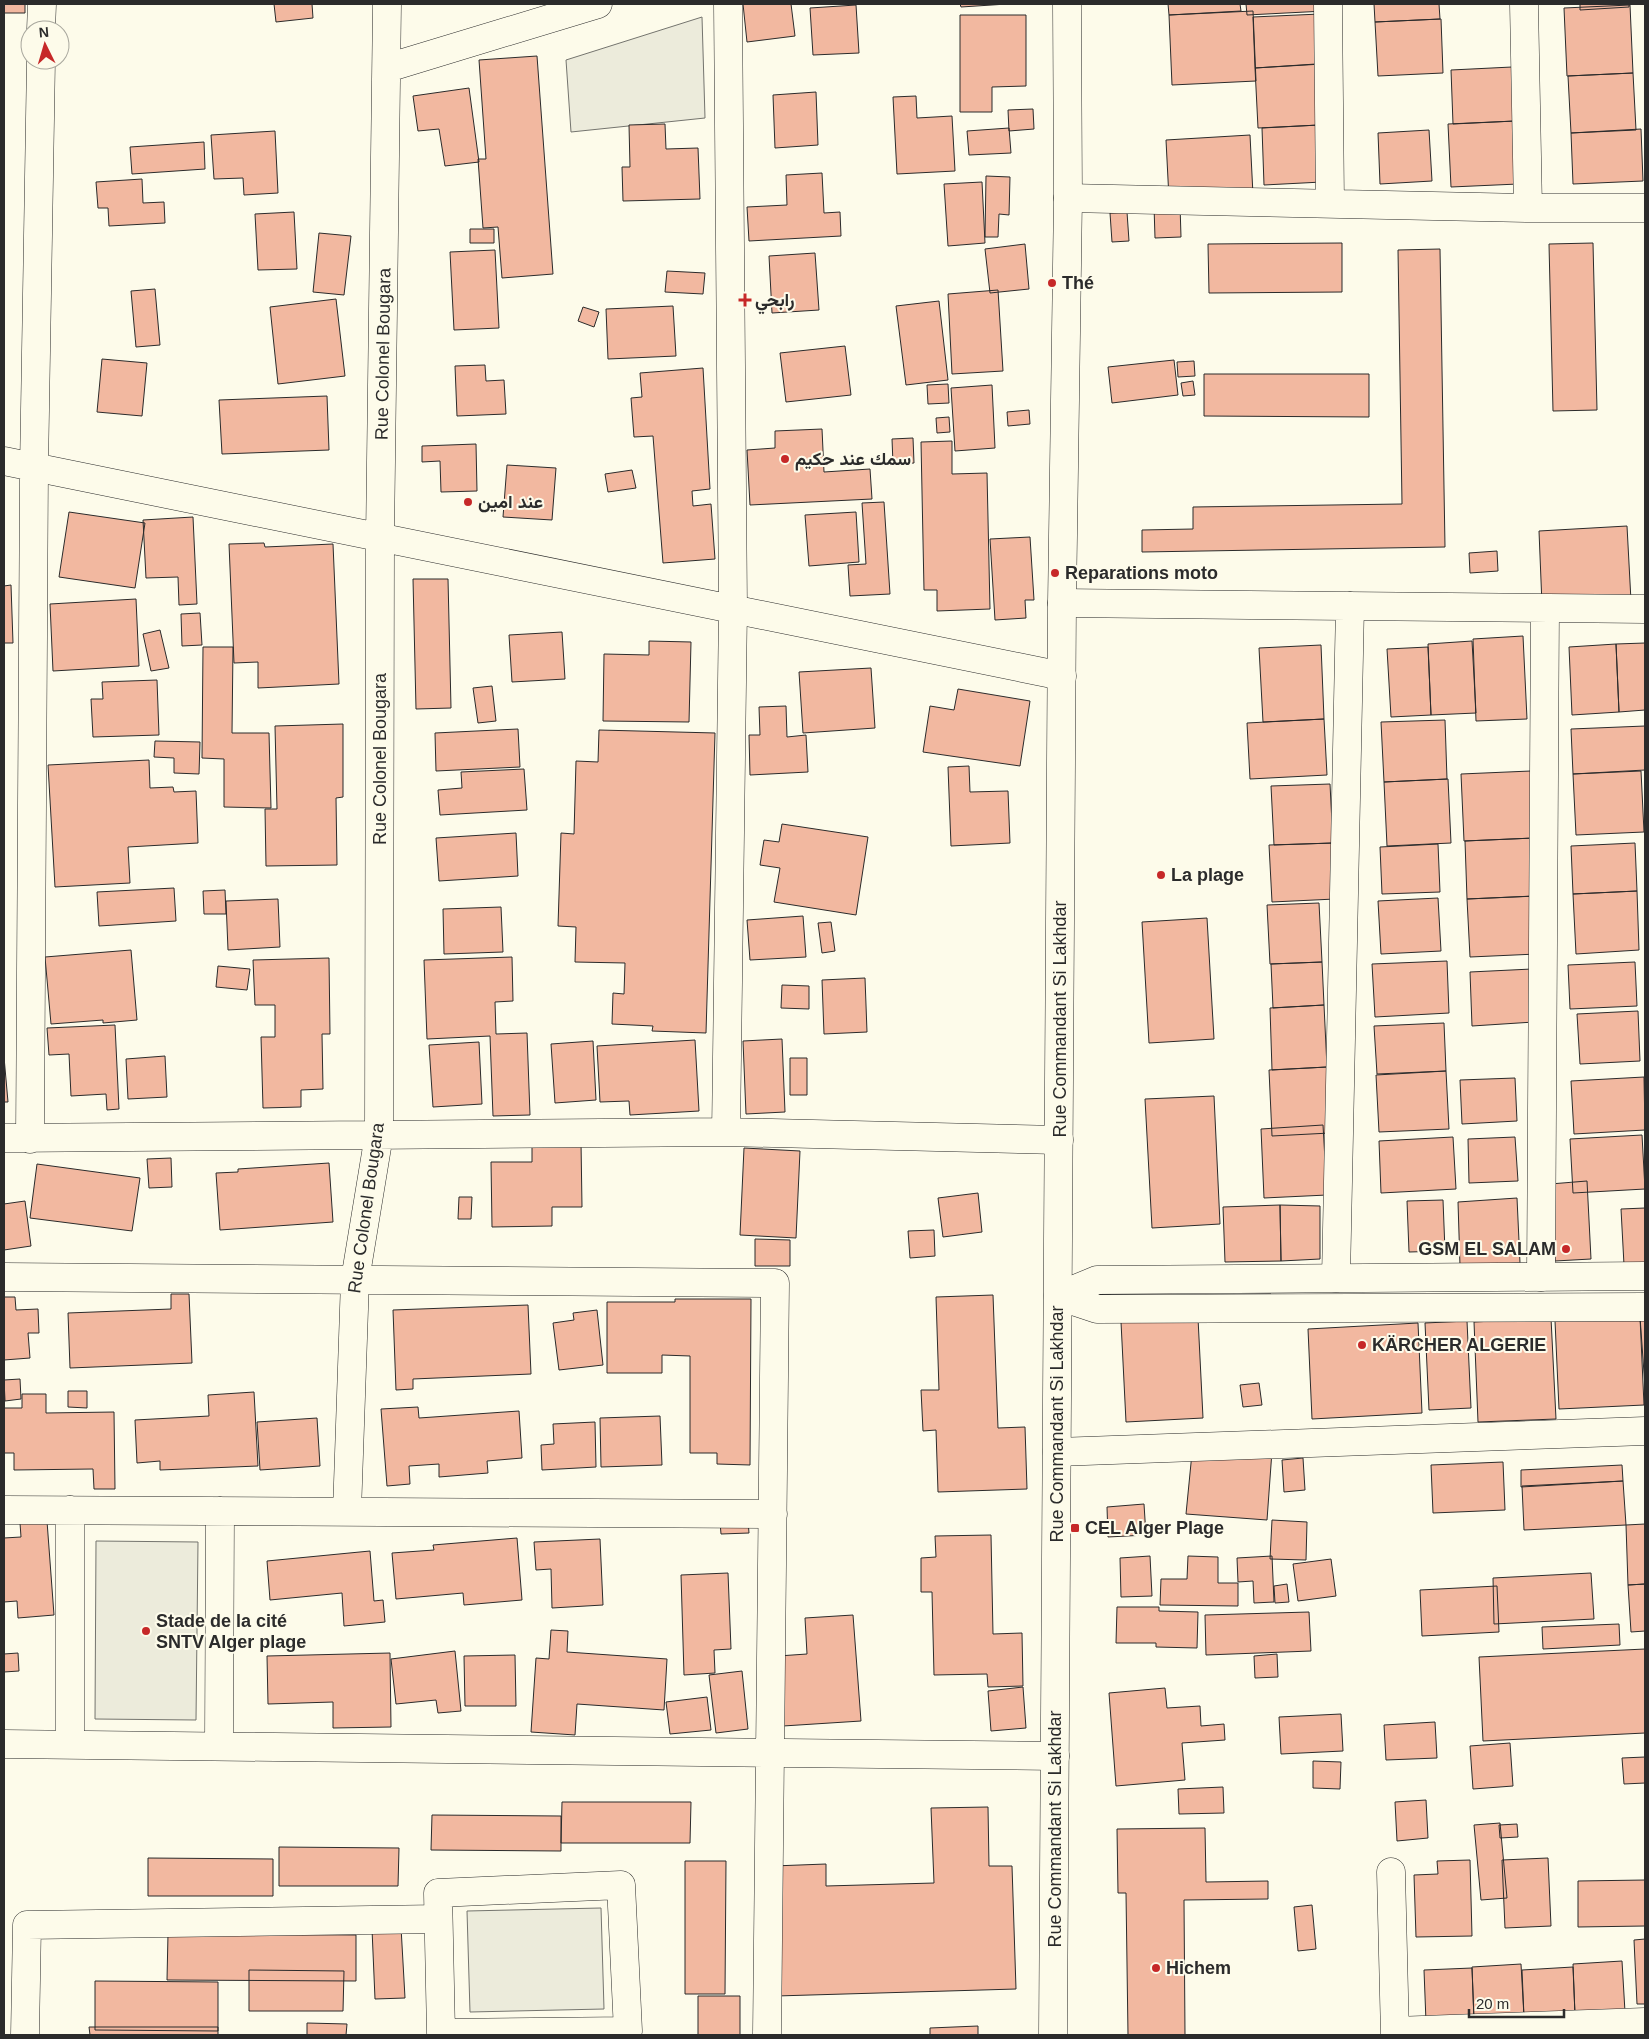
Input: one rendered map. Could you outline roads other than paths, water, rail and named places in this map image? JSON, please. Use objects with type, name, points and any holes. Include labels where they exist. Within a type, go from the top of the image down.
[{"type":"street","points":[[41,20],[42,4]]},
{"type":"street","name":"Rue Colonel Bougara","points":[[347,1512],[355,1280],[379,1135],[380,538],[387,4]]},
{"type":"street","points":[[387,68],[598,4]]},
{"type":"street","points":[[726,1132],[733,608],[728,4]]},
{"type":"street","name":"Rue Commandant Si Lakhdar","points":[[1053,2035],[1062,603],[1068,198],[1068,4]]},
{"type":"street","points":[[1328,4],[1330,202]]},
{"type":"street","points":[[1524,4],[1528,208]]},
{"type":"street","points":[[41,70],[34,469],[17,1138],[726,1132],[1059,1140]]},
{"type":"street","points":[[1068,198],[1330,202],[1528,208],[1645,208]]},
{"type":"street","points":[[4,461],[34,469],[733,608],[1062,676]]},
{"type":"street","points":[[1062,603],[1645,609]]},
{"type":"street","points":[[1336,1278],[1350,606]]},
{"type":"street","points":[[1541,1277],[1545,608]]},
{"type":"street","points":[[1058,1296],[1097,1280],[1645,1276]]},
{"type":"street","points":[[4,1278],[775,1283],[767,2035]]},
{"type":"street","points":[[1058,1296],[1097,1309],[1645,1308]]},
{"type":"street","points":[[1057,1452],[1645,1431]]},
{"type":"street","points":[[4,1510],[773,1514]]},
{"type":"street","points":[[70,1510],[70,1744]]},
{"type":"street","points":[[219,1746],[220,1511]]},
{"type":"street","points":[[4,1744],[1055,1756]]},
{"type":"street","points":[[1391,1872],[1395,2033],[1645,2022]]},
{"type":"street","points":[[621,1885],[628,2030],[440,2033],[438,1919],[438,1894],[621,1885]]},
{"type":"street","points":[[25,2035],[27,1925],[438,1919]]},
{"type":"place","name":"Thé","points":[[1052,283]]},
{"type":"place","name":"رابحي","points":[[745,300]]},
{"type":"place","name":"سمك عند حكيم","points":[[785,459]]},
{"type":"place","name":"عند امين","points":[[468,502]]},
{"type":"place","name":"Reparations moto","points":[[1055,573]]},
{"type":"place","name":"La plage","points":[[1161,875]]},
{"type":"place","name":"GSM EL SALAM","points":[[1566,1249]]},
{"type":"place","name":"KÄRCHER ALGERIE","points":[[1362,1345]]},
{"type":"place","name":"CEL Alger Plage","points":[[1075,1528]]},
{"type":"place","name":"Stade de la cité SNTV Alger plage","points":[[146,1631]]},
{"type":"place","name":"Hichem","points":[[1156,1968]]}]
